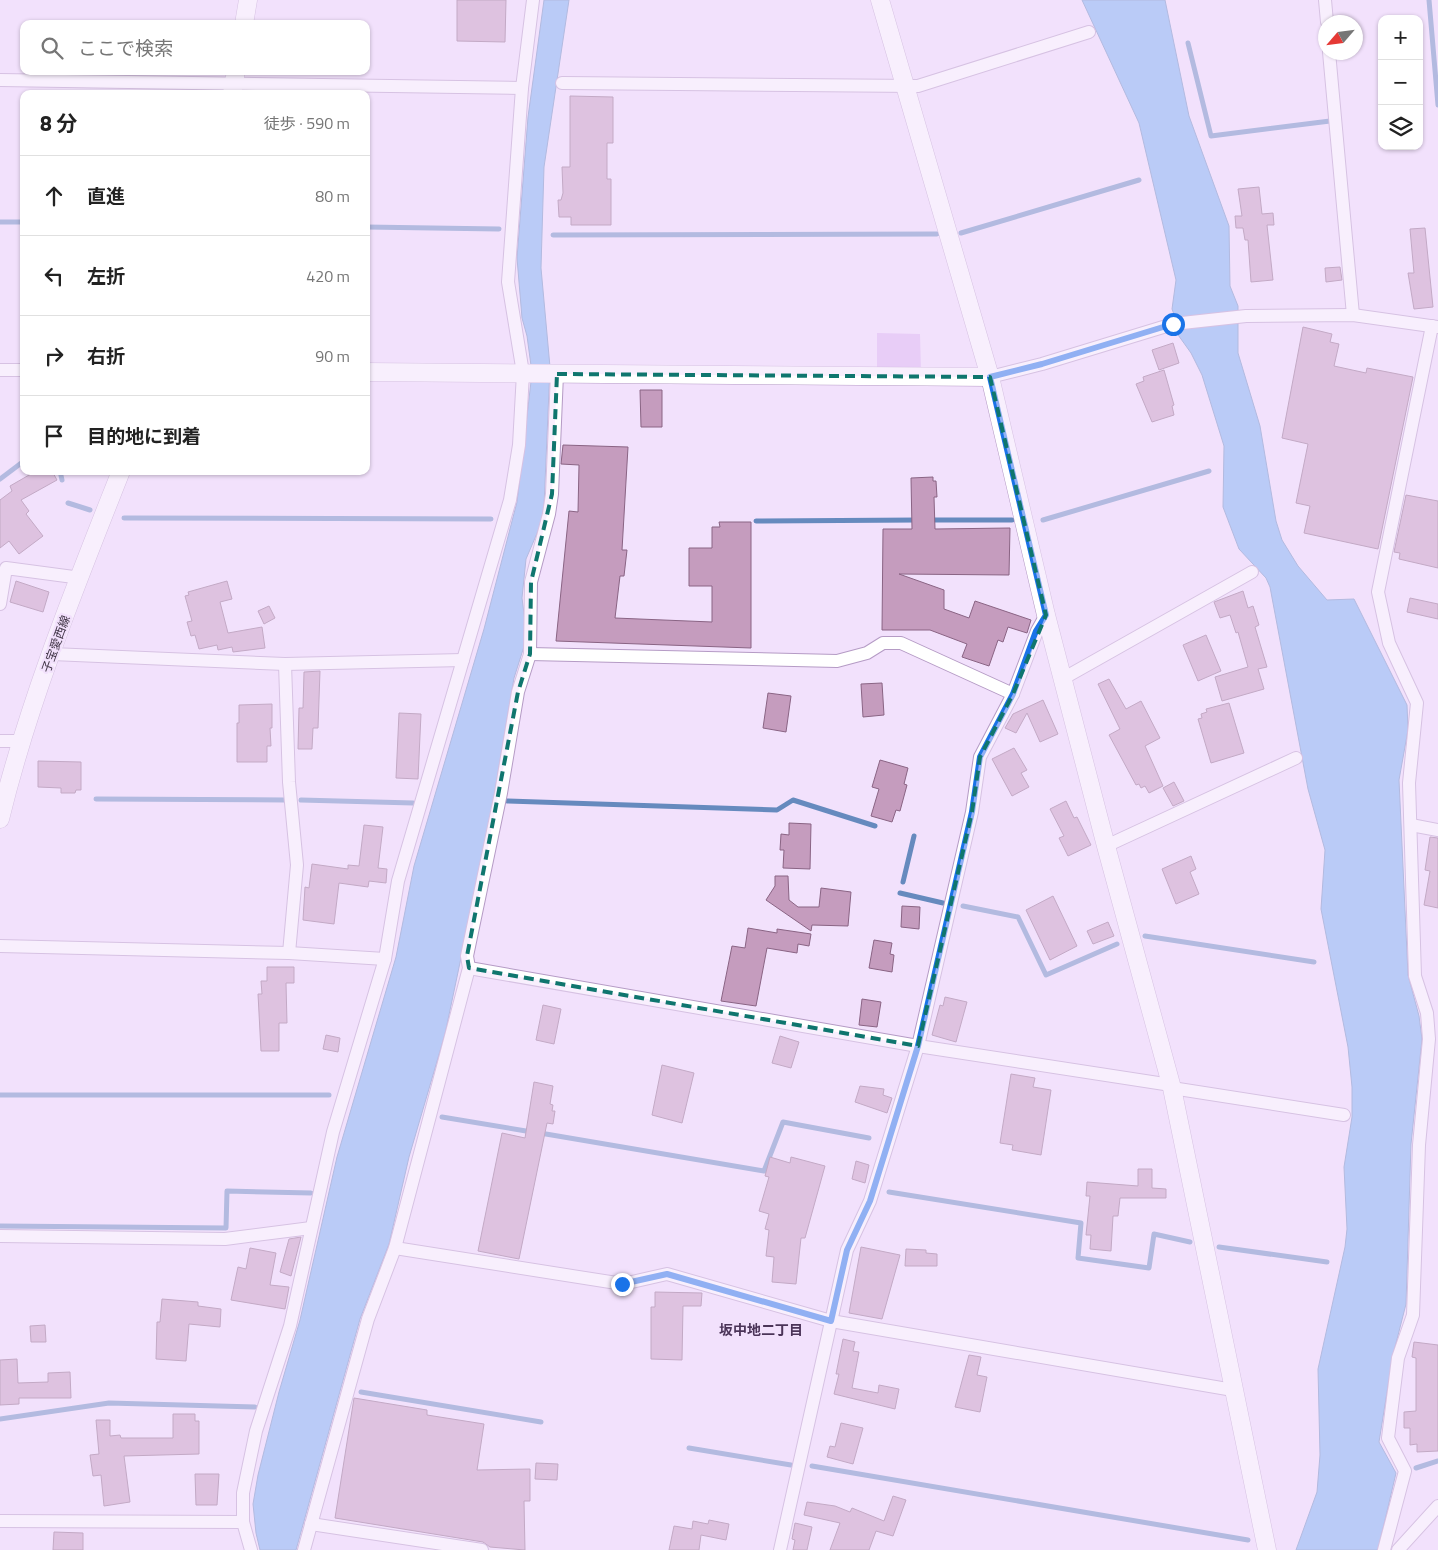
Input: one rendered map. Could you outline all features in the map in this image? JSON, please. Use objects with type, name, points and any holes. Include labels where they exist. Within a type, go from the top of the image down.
[{"type":"street","points":[[245,20],[248,0]]},
{"type":"street","points":[[251,1550],[243,1522],[243,1494],[256,1431],[290,1326],[333,1132],[386,959],[398,881],[510,500],[519,445],[525,373],[508,282],[522,88],[533,0]]},
{"type":"street","points":[[880,0],[907,87],[990,377],[1046,615],[1064,678],[1106,846],[1172,1087],[1267,1550]]},
{"type":"street","points":[[1325,0],[1326,15]]},
{"type":"street","points":[[562,83],[918,86],[1089,32]]},
{"type":"street","points":[[1331,60],[1353,315]]},
{"type":"street","points":[[0,80],[522,88]]},
{"type":"street","points":[[370,372],[990,377],[1042,364],[1173,324],[1246,316],[1353,315],[1435,326],[1378,592],[1389,643],[1417,703],[1409,783],[1415,976],[1427,1014],[1429,1039],[1419,1145],[1413,1315],[1398,1358],[1388,1438],[1404,1471],[1384,1550]]},
{"type":"street","points":[[0,370],[20,370]]},
{"type":"street","points":[[304,1550],[368,1319],[395,1248],[469,968],[467,956],[501,793],[518,692],[530,654],[530,582],[549,514],[552,494],[557,374]]},
{"type":"street","name":"子宝愛西線","points":[[0,819],[21,741],[119,475]]},
{"type":"street","points":[[0,604],[6,568],[80,578]]},
{"type":"street","points":[[1064,678],[1252,572]]},
{"type":"street","points":[[780,1550],[847,1250],[870,1201],[918,1046],[972,812],[980,757],[1013,694],[1036,631],[1046,615]]},
{"type":"street","points":[[530,654],[837,661],[867,653],[884,643],[901,643],[1013,694]]},
{"type":"street","points":[[52,654],[285,664],[463,660]]},
{"type":"street","points":[[285,664],[289,782],[297,864],[289,953]]},
{"type":"street","points":[[0,742],[21,741]]},
{"type":"street","points":[[1106,846],[1296,758]]},
{"type":"street","points":[[1411,825],[1438,830]]},
{"type":"street","points":[[0,946],[289,953],[386,959]]},
{"type":"street","points":[[469,968],[918,1046],[1344,1115]]},
{"type":"street","points":[[0,1236],[225,1239],[311,1228]]},
{"type":"street","points":[[395,1248],[622,1284],[667,1274],[831,1321],[1233,1390]]},
{"type":"street","points":[[1398,1550],[1438,1506]]},
{"type":"street","points":[[0,1521],[243,1522]]},
{"type":"street","points":[[311,1524],[482,1550]]},
{"type":"highlighted area","points":[[557,374],[990,377],[1046,615],[1013,694],[980,757],[972,812],[918,1046],[469,968],[467,956],[518,692],[530,654],[531,582],[552,494]]},
{"type":"shaded area","points":[[877,333],[920,334],[921,372],[877,371]]},
{"type":"water","points":[[544,0],[569,0],[544,167],[541,268],[550,367],[544,506],[541,524],[526,559],[522,598],[527,637],[514,678],[490,820],[445,1034],[409,1157],[389,1244],[360,1319],[296,1550],[260,1550],[253,1504],[258,1475],[300,1320],[337,1157],[396,957],[414,866],[484,629],[517,502],[532,373],[527,336],[522,318],[517,258],[528,117]]},
{"type":"water","points":[[1082,0],[1165,0],[1189,116],[1229,226],[1230,286],[1238,306],[1238,353],[1260,426],[1276,521],[1282,540],[1298,566],[1327,600],[1354,599],[1407,705],[1408,730],[1399,780],[1408,975],[1419,1016],[1422,1039],[1411,1144],[1406,1304],[1393,1355],[1379,1442],[1396,1473],[1378,1550],[1296,1550],[1317,1492],[1320,1455],[1318,1369],[1345,1247],[1347,1229],[1344,1167],[1352,1117],[1352,1087],[1348,1047],[1321,909],[1325,850],[1308,789],[1270,587],[1266,578],[1239,549],[1223,507],[1224,446],[1202,375],[1191,353],[1176,332],[1175,317],[1172,309],[1176,280],[1139,123]]},
{"type":"building","points":[[457,0],[506,0],[505,42],[457,41]]},
{"type":"building","points":[[570,96],[613,97],[613,143],[607,143],[607,179],[611,179],[611,225],[571,225],[571,217],[559,217],[558,200],[561,200],[563,193],[562,167],[570,167]]},
{"type":"building","points":[[1259,187],[1262,214],[1273,213],[1274,225],[1267,225],[1273,280],[1251,282],[1248,240],[1245,240],[1243,228],[1236,228],[1235,216],[1242,216],[1238,189]]},
{"type":"building","points":[[1425,228],[1433,307],[1414,309],[1408,273],[1414,273],[1410,229]]},
{"type":"building","points":[[1340,267],[1342,280],[1326,282],[1325,268]]},
{"type":"building","points":[[1303,327],[1332,334],[1330,342],[1339,344],[1334,366],[1366,373],[1367,368],[1413,377],[1378,549],[1304,533],[1310,506],[1296,503],[1308,444],[1282,438]]},
{"type":"building","points":[[1173,343],[1179,363],[1159,370],[1152,350]]},
{"type":"building","points":[[1164,370],[1174,405],[1172,406],[1174,415],[1152,422],[1136,384],[1144,381],[1143,377]]},
{"type":"building","points":[[640,390],[662,390],[662,427],[641,427]]},
{"type":"building","points":[[563,445],[628,447],[622,550],[627,550],[624,576],[620,576],[615,618],[712,622],[712,586],[689,586],[689,548],[712,548],[712,527],[720,527],[719,522],[751,522],[751,648],[556,641],[569,511],[578,512],[579,465],[561,464]]},
{"type":"building","points":[[29,475],[54,475],[57,480],[21,500],[29,511],[26,514],[43,536],[19,554],[9,541],[0,548],[0,500],[12,491],[10,486]]},
{"type":"building","points":[[933,477],[933,481],[936,481],[937,497],[934,497],[935,529],[1010,528],[1009,575],[899,574],[944,590],[944,609],[969,618],[975,601],[1031,620],[1027,633],[1008,627],[1003,642],[998,640],[989,666],[962,657],[967,644],[930,630],[882,630],[883,529],[912,529],[911,478]]},
{"type":"building","points":[[1406,495],[1438,501],[1438,568],[1399,559],[1400,553],[1394,552]]},
{"type":"building","points":[[16,581],[49,592],[43,612],[10,602]]},
{"type":"building","points":[[227,581],[232,599],[220,602],[228,633],[262,627],[265,648],[233,652],[232,647],[218,650],[217,645],[199,649],[195,635],[191,636],[187,622],[192,621],[185,596],[189,595],[188,592]]},
{"type":"building","points":[[1243,591],[1248,608],[1253,606],[1259,625],[1255,627],[1267,667],[1258,669],[1264,689],[1222,701],[1215,677],[1248,667],[1238,632],[1236,633],[1230,615],[1220,618],[1214,602]]},
{"type":"building","points":[[1410,598],[1438,604],[1438,619],[1407,612]]},
{"type":"building","points":[[269,606],[275,618],[264,624],[258,611]]},
{"type":"building","points":[[1206,635],[1221,671],[1198,681],[1183,645]]},
{"type":"building","points":[[320,671],[318,728],[313,728],[312,749],[298,749],[299,708],[303,708],[304,672]]},
{"type":"building","points":[[1109,679],[1126,709],[1141,701],[1160,738],[1145,746],[1163,786],[1149,793],[1145,786],[1141,788],[1139,784],[1136,785],[1109,735],[1120,729],[1098,684]]},
{"type":"building","points":[[882,683],[884,715],[863,717],[861,684]]},
{"type":"building","points":[[768,693],[791,696],[786,732],[763,728]]},
{"type":"building","points":[[1043,700],[1058,734],[1040,742],[1027,713],[1016,733],[1005,728],[1013,714]]},
{"type":"building","points":[[1229,703],[1244,753],[1211,763],[1198,719],[1202,718],[1201,714],[1207,712],[1206,709]]},
{"type":"building","points":[[272,704],[271,746],[267,746],[267,762],[237,762],[239,705]]},
{"type":"building","points":[[399,713],[421,714],[418,779],[396,778]]},
{"type":"building","points":[[1014,748],[1027,770],[1021,773],[1029,787],[1012,796],[992,759]]},
{"type":"building","points":[[880,760],[908,768],[904,784],[907,785],[900,811],[896,810],[892,822],[871,816],[879,789],[872,787]]},
{"type":"building","points":[[38,761],[81,762],[81,790],[76,790],[75,793],[61,793],[61,788],[38,787]]},
{"type":"building","points":[[1174,782],[1184,801],[1173,806],[1163,788]]},
{"type":"building","points":[[1066,801],[1074,818],[1077,817],[1091,845],[1068,856],[1059,838],[1064,836],[1050,809]]},
{"type":"building","points":[[789,823],[811,824],[810,869],[783,868],[784,850],[780,850],[781,834],[789,835]]},
{"type":"building","points":[[364,825],[383,827],[378,868],[387,869],[386,883],[369,881],[368,887],[339,883],[334,924],[303,920],[305,887],[309,888],[312,864],[348,869],[348,865],[359,866]]},
{"type":"building","points":[[1430,837],[1438,838],[1438,908],[1424,905],[1430,871],[1425,870]]},
{"type":"building","points":[[1191,856],[1196,869],[1190,872],[1199,894],[1176,904],[1162,869]]},
{"type":"building","points":[[775,876],[788,876],[789,900],[798,907],[819,907],[821,888],[851,892],[848,926],[812,925],[811,931],[766,900],[775,886]]},
{"type":"building","points":[[1053,896],[1077,946],[1050,960],[1026,910]]},
{"type":"building","points":[[902,906],[920,907],[919,929],[901,927]]},
{"type":"building","points":[[1108,922],[1114,936],[1093,944],[1087,931]]},
{"type":"building","points":[[748,928],[777,933],[777,929],[811,934],[809,946],[798,944],[797,953],[767,948],[756,1006],[721,1001],[732,946],[745,948]]},
{"type":"building","points":[[874,940],[892,943],[890,954],[894,955],[892,972],[869,968]]},
{"type":"building","points":[[267,967],[294,967],[294,983],[286,983],[287,1023],[279,1023],[279,1051],[261,1051],[258,994],[262,994],[261,981],[267,981]]},
{"type":"building","points":[[945,997],[967,1002],[956,1042],[932,1035],[940,1005],[943,1006]]},
{"type":"building","points":[[862,999],[881,1002],[877,1027],[859,1025]]},
{"type":"building","points":[[543,1005],[561,1009],[554,1044],[536,1040]]},
{"type":"building","points":[[326,1035],[340,1038],[338,1052],[323,1049]]},
{"type":"building","points":[[780,1036],[799,1042],[791,1068],[772,1063]]},
{"type":"building","points":[[662,1065],[694,1073],[682,1123],[652,1115]]},
{"type":"building","points":[[1011,1074],[1035,1078],[1033,1087],[1051,1090],[1041,1155],[1012,1150],[1013,1145],[1000,1143]]},
{"type":"building","points":[[534,1082],[553,1086],[550,1104],[553,1105],[552,1111],[555,1111],[553,1124],[547,1123],[519,1259],[478,1251],[502,1133],[525,1138]]},
{"type":"building","points":[[860,1086],[884,1089],[883,1095],[892,1098],[887,1113],[855,1102]]},
{"type":"building","points":[[770,1157],[790,1163],[791,1157],[825,1166],[805,1238],[801,1238],[796,1284],[772,1282],[774,1257],[766,1256],[769,1230],[765,1229],[769,1214],[759,1211],[769,1177],[765,1176]]},
{"type":"building","points":[[856,1161],[869,1165],[865,1183],[852,1179]]},
{"type":"building","points":[[1138,1169],[1152,1169],[1152,1188],[1166,1189],[1166,1198],[1120,1198],[1118,1216],[1113,1216],[1111,1251],[1090,1249],[1091,1235],[1086,1235],[1090,1196],[1086,1196],[1087,1182],[1138,1186]]},
{"type":"building","points":[[301,1237],[291,1276],[280,1272],[289,1239]]},
{"type":"building","points":[[861,1247],[900,1255],[882,1319],[849,1313]]},
{"type":"building","points":[[250,1248],[276,1253],[270,1285],[289,1287],[285,1309],[231,1300],[238,1267],[246,1269]]},
{"type":"building","points":[[906,1249],[926,1250],[926,1253],[937,1254],[937,1266],[905,1266]]},
{"type":"building","points":[[655,1292],[702,1293],[701,1306],[683,1306],[682,1360],[651,1359],[651,1307],[655,1307]]},
{"type":"building","points":[[162,1299],[198,1302],[198,1306],[221,1309],[220,1327],[189,1324],[186,1361],[156,1359],[157,1322],[160,1322]]},
{"type":"building","points":[[45,1325],[46,1342],[31,1342],[30,1326]]},
{"type":"building","points":[[843,1339],[855,1342],[853,1351],[859,1352],[852,1388],[878,1393],[879,1385],[899,1389],[895,1409],[834,1394],[839,1374],[836,1374]]},
{"type":"building","points":[[1414,1342],[1438,1345],[1438,1451],[1417,1452],[1417,1444],[1410,1445],[1410,1428],[1404,1428],[1404,1412],[1416,1411],[1416,1358],[1412,1357]]},
{"type":"building","points":[[969,1355],[981,1357],[977,1375],[987,1377],[980,1412],[955,1407]]},
{"type":"building","points":[[17,1359],[18,1383],[48,1382],[48,1373],[70,1372],[71,1398],[19,1398],[19,1404],[0,1405],[0,1360]]},
{"type":"building","points":[[354,1398],[427,1410],[427,1415],[484,1424],[477,1470],[530,1469],[530,1501],[524,1501],[525,1550],[490,1547],[483,1542],[335,1518]]},
{"type":"building","points":[[173,1414],[195,1414],[195,1421],[199,1421],[199,1454],[124,1456],[130,1502],[104,1506],[101,1475],[93,1476],[90,1455],[99,1454],[96,1420],[110,1420],[110,1436],[120,1435],[121,1438],[173,1438]]},
{"type":"building","points":[[841,1423],[863,1428],[853,1464],[827,1457],[830,1446],[835,1447]]},
{"type":"building","points":[[536,1463],[558,1464],[557,1480],[535,1479]]},
{"type":"building","points":[[195,1474],[219,1474],[217,1505],[196,1505]]},
{"type":"building","points":[[893,1496],[906,1500],[893,1536],[876,1531],[869,1550],[830,1550],[840,1523],[804,1515],[807,1502],[835,1506],[850,1512],[852,1508],[884,1521]]},
{"type":"building","points":[[709,1520],[729,1524],[726,1540],[701,1535],[699,1550],[669,1550],[674,1526],[692,1529],[693,1521],[708,1524]]},
{"type":"building","points":[[795,1523],[812,1527],[807,1550],[793,1550],[795,1540],[792,1539]]},
{"type":"building","points":[[54,1532],[83,1533],[83,1550],[53,1550]]},
{"type":"waterway","points":[[1429,0],[1438,105]]},
{"type":"waterway","points":[[1188,43],[1211,136],[1330,121]]},
{"type":"waterway","points":[[961,233],[1139,180]]},
{"type":"waterway","points":[[0,222],[20,222]]},
{"type":"waterway","points":[[370,227],[499,229]]},
{"type":"waterway","points":[[553,235],[937,234]]},
{"type":"waterway","points":[[0,479],[20,464]]},
{"type":"waterway","points":[[1043,520],[1209,471]]},
{"type":"waterway","points":[[61,475],[62,480]]},
{"type":"waterway","points":[[68,503],[90,510]]},
{"type":"waterway","points":[[124,518],[491,519]]},
{"type":"waterway","points":[[756,521],[918,520]]},
{"type":"waterway","points":[[929,520],[1012,520]]},
{"type":"waterway","points":[[96,799],[285,800]]},
{"type":"waterway","points":[[301,800],[413,803]]},
{"type":"waterway","points":[[507,801],[777,810],[793,800],[875,826]]},
{"type":"waterway","points":[[903,882],[914,836]]},
{"type":"waterway","points":[[900,893],[943,903]]},
{"type":"waterway","points":[[963,906],[1018,917],[1046,975],[1117,944]]},
{"type":"waterway","points":[[1145,936],[1314,962]]},
{"type":"waterway","points":[[0,1095],[329,1095]]},
{"type":"waterway","points":[[442,1117],[532,1132]]},
{"type":"waterway","points":[[540,1133],[764,1171],[783,1122],[869,1138]]},
{"type":"waterway","points":[[0,1226],[226,1228],[227,1191],[311,1193]]},
{"type":"waterway","points":[[889,1192],[1081,1223],[1078,1258],[1149,1268],[1154,1234],[1190,1242]]},
{"type":"waterway","points":[[1219,1247],[1327,1262]]},
{"type":"waterway","points":[[361,1392],[541,1422]]},
{"type":"waterway","points":[[0,1419],[109,1403],[255,1407]]},
{"type":"waterway","points":[[689,1448],[791,1465]]},
{"type":"waterway","points":[[1416,1468],[1438,1461]]},
{"type":"waterway","points":[[812,1466],[1248,1540]]},
{"type":"district","name":"坂中地二丁目","points":[[761,1330]]},
{"type":"route","points":[[622,1284],[667,1274],[831,1321],[847,1250],[870,1201],[918,1046],[972,812],[980,757],[1013,694],[1036,631],[1046,615],[990,377],[1042,364],[1173,324]]}]
